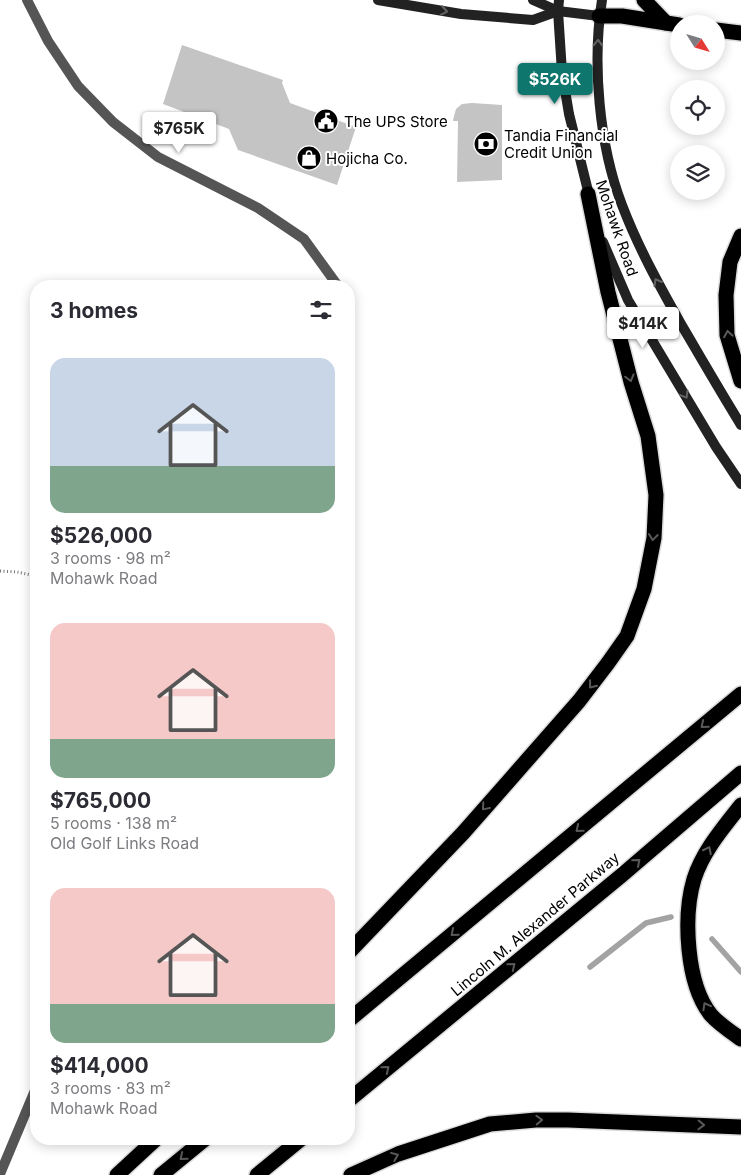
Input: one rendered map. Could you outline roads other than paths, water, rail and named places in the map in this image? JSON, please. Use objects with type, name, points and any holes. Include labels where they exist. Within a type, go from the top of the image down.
[{"type":"highway","points":[[644,0],[670,22]]},
{"type":"highway","points":[[599,16],[622,16],[670,24]]},
{"type":"highway","points":[[725,31],[741,33]]},
{"type":"highway","points":[[355,946],[463,833],[579,701],[627,636],[644,589],[654,538],[656,495],[648,436],[614,318],[588,194]]},
{"type":"highway","points":[[741,236],[730,262],[726,295],[727,335],[741,381]]},
{"type":"highway","points":[[355,1015],[741,694]]},
{"type":"highway","name":"Lincoln M. Alexander Parkway","points":[[355,1095],[622,875],[741,773]]},
{"type":"highway","points":[[741,805],[711,843],[694,878],[688,911],[689,948],[695,985],[711,1014],[741,1039]]},
{"type":"highway","points":[[351,1175],[398,1154],[490,1124],[536,1120],[568,1120],[741,1127]]},
{"type":"highway","points":[[117,1175],[150,1145]]},
{"type":"highway","points":[[161,1175],[198,1145]]},
{"type":"highway","points":[[257,1175],[294,1145]]},
{"type":"main road","points":[[378,0],[461,14],[533,20],[559,5]]},
{"type":"main road","points":[[533,0],[599,16]]},
{"type":"main road","name":"Mohawk Road","points":[[602,0],[599,16],[597,65],[604,141],[622,204],[646,262],[741,425]]},
{"type":"main road","name":"Mohawk Road","points":[[559,5],[562,72],[569,114],[588,194],[606,249],[628,300],[716,447],[741,484]]},
{"type":"street","points":[[27,0],[48,41],[78,86],[113,122],[158,158],[258,208],[304,239],[334,280]]},
{"type":"street","points":[[0,1174],[30,1102]]},
{"type":"waterway","points":[[590,967],[646,923],[671,917]]},
{"type":"waterway","points":[[712,939],[741,972]]},
{"type":"place","name":"The UPS Store","points":[[326,121]]},
{"type":"place","name":"Tandia Financial Credit Union","points":[[486,144]]},
{"type":"place","name":"Hojicha Co.","points":[[309,158]]}]
